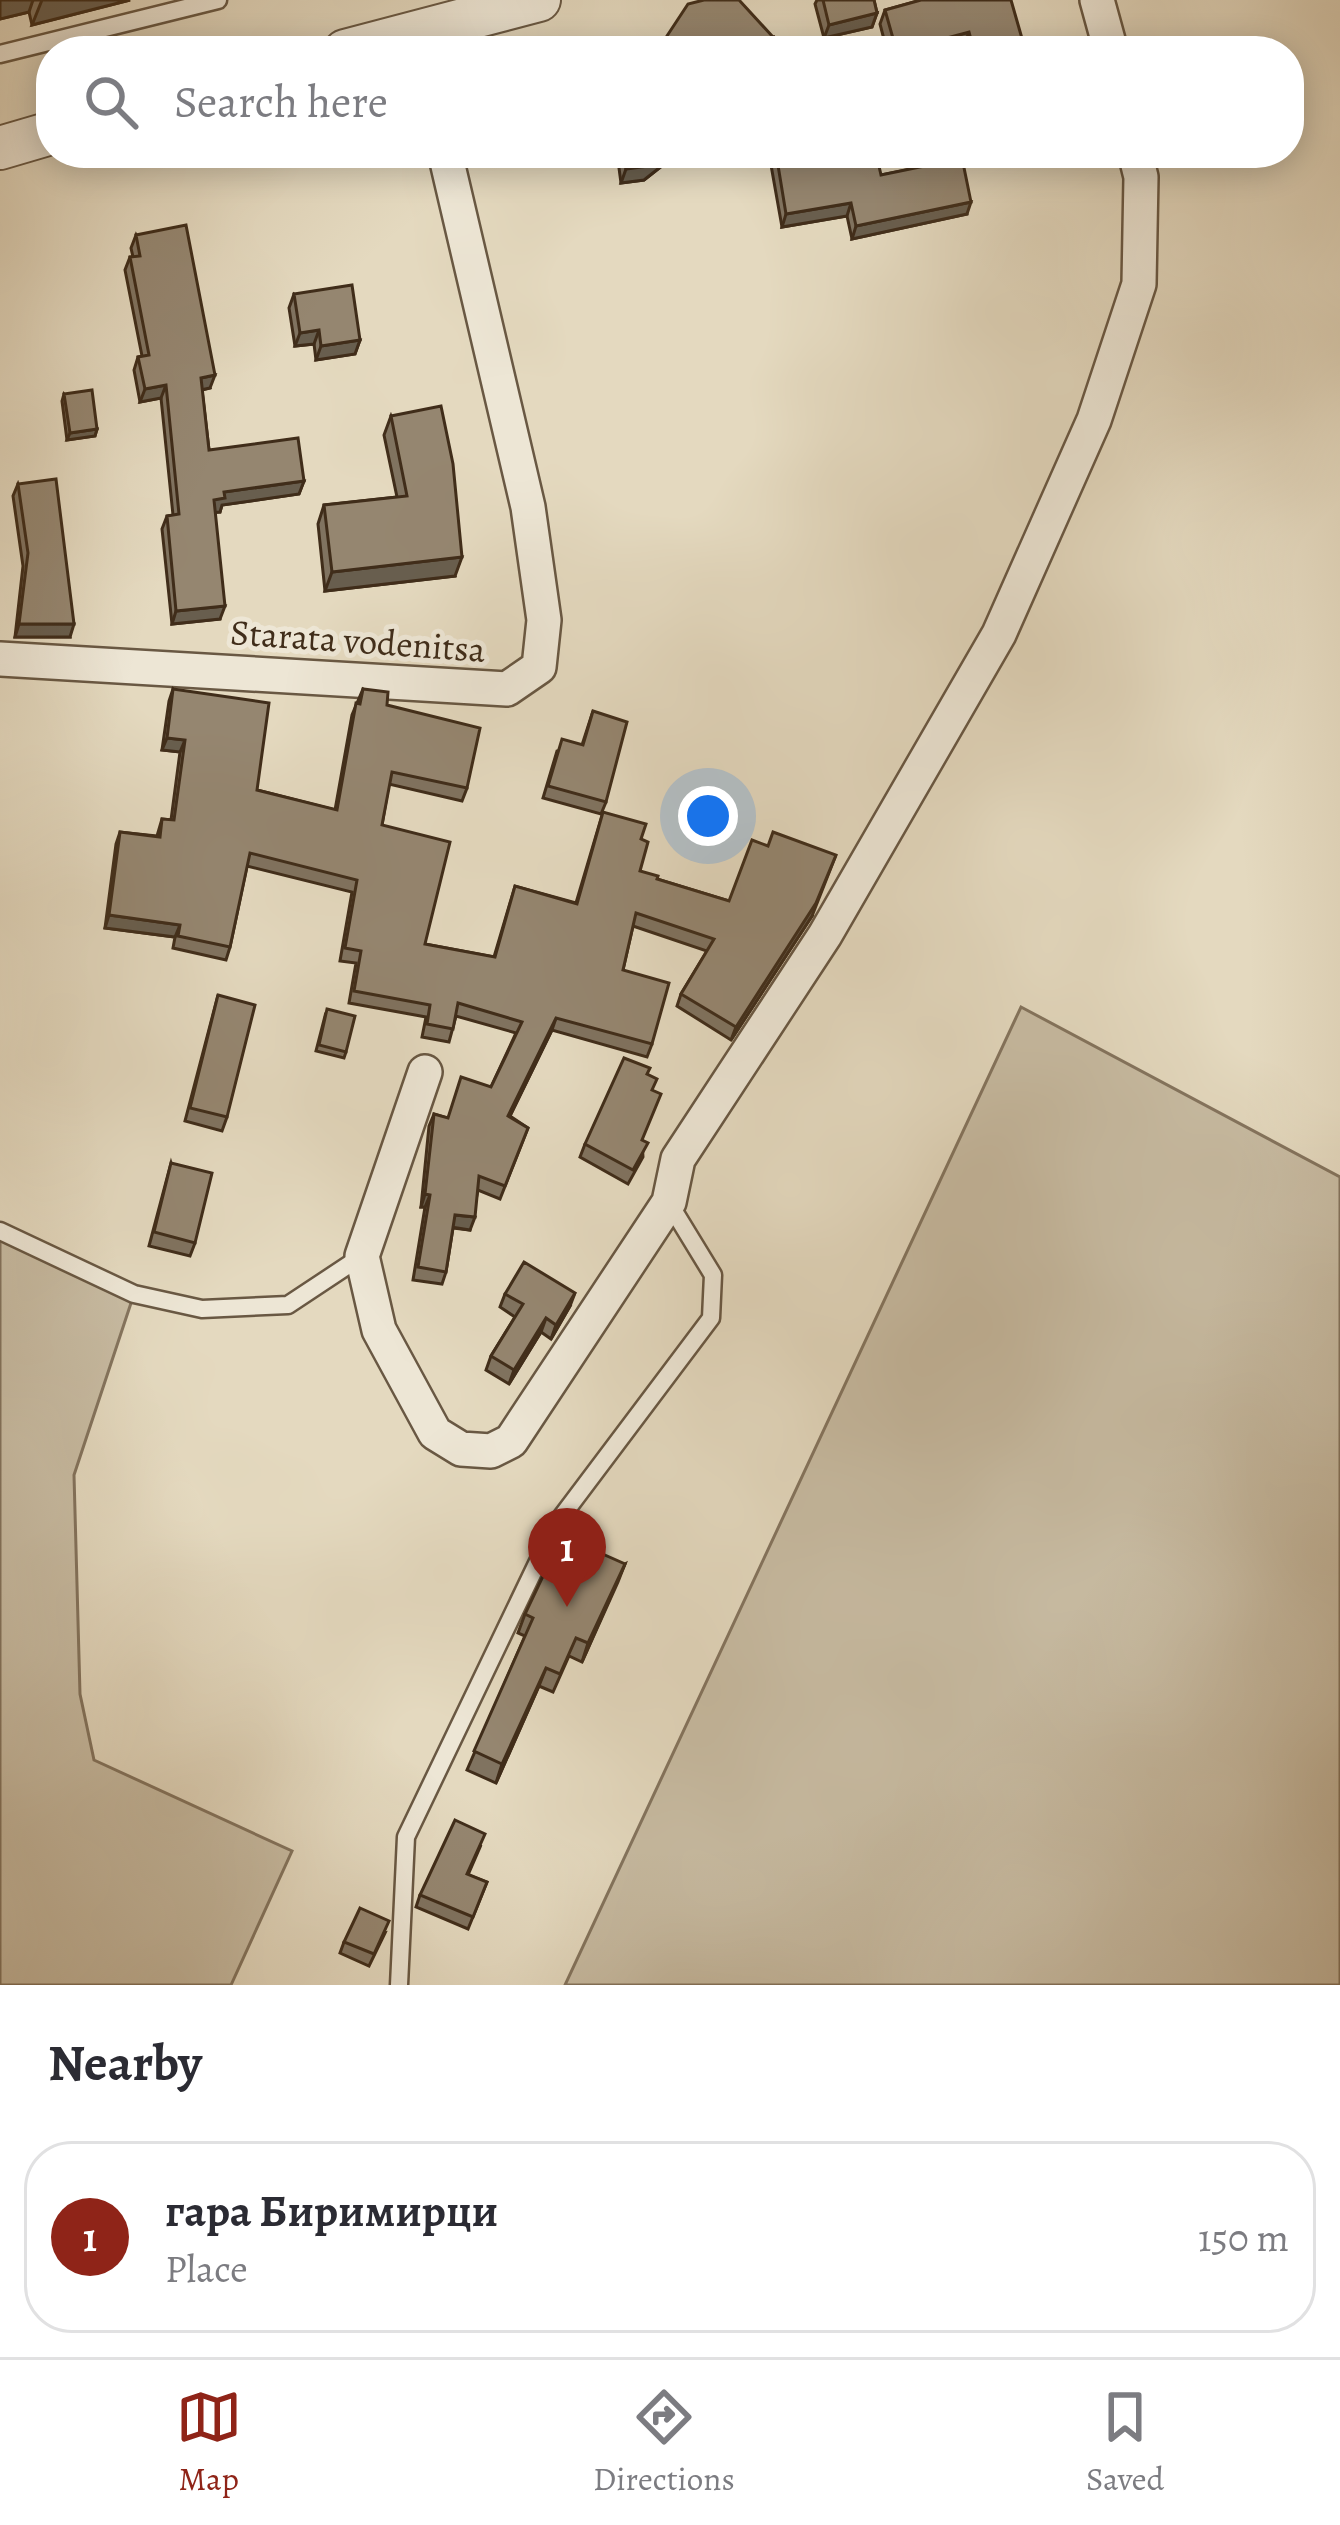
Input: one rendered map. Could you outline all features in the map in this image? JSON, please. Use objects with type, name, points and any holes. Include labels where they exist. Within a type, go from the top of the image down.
[{"type":"street","points":[[416,27],[539,0]]},
{"type":"street","points":[[1097,0],[1107,36]]},
{"type":"street","points":[[0,148],[36,137]]},
{"type":"street","name":"Starata vodenitsa","points":[[0,659],[508,689],[539,667],[544,620],[528,507],[449,168]]},
{"type":"street","points":[[425,1072],[362,1256],[379,1330],[436,1433],[460,1449],[491,1451],[511,1441],[668,1202],[678,1159],[825,935],[999,634],[1094,420],[1139,284],[1139,168]]},
{"type":"lane","points":[[73,36],[218,0]]},
{"type":"lane","points":[[0,54],[36,45]]},
{"type":"lane","points":[[399,1985],[406,1837],[556,1523],[711,1318],[713,1275],[668,1202]]},
{"type":"lane","points":[[0,1231],[134,1294],[202,1309],[288,1305],[362,1256]]},
{"type":"shaded area","points":[[1021,1007],[1340,1177],[1340,1985],[565,1985]]},
{"type":"shaded area","points":[[0,1231],[134,1294],[74,1475],[80,1694],[94,1760],[292,1851],[231,1985],[0,1985]]},
{"type":"building","points":[[739,0],[772,36],[667,36],[688,4]]},
{"type":"building","points":[[823,0],[874,0],[877,13],[829,25]]},
{"type":"building","points":[[921,0],[1011,0],[1021,36],[970,36],[969,32],[892,36],[885,10]]},
{"type":"building","points":[[778,168],[879,168],[881,175],[915,168],[964,168],[971,202],[856,226],[851,203],[786,214]]},
{"type":"building","points":[[186,225],[215,375],[201,378],[209,450],[298,438],[304,481],[224,492],[225,498],[214,500],[225,606],[176,611],[167,516],[179,514],[166,385],[145,389],[138,357],[149,355],[130,257],[140,256],[136,235]]},
{"type":"building","points":[[352,285],[360,340],[321,346],[319,330],[300,333],[294,294]]},
{"type":"building","points":[[92,390],[97,429],[70,433],[64,394]]},
{"type":"building","points":[[441,406],[453,464],[462,557],[332,572],[324,505],[407,496],[391,416]]},
{"type":"building","points":[[56,479],[74,624],[19,624],[28,553],[18,484]]},
{"type":"building","points":[[173,689],[269,703],[257,790],[337,810],[356,703],[360,704],[363,689],[388,692],[387,705],[480,728],[467,788],[392,772],[382,825],[450,842],[425,944],[495,957],[515,886],[577,904],[603,812],[646,824],[641,839],[648,842],[640,871],[729,901],[752,840],[768,846],[773,832],[836,855],[816,903],[736,1027],[681,994],[714,939],[636,913],[623,970],[669,983],[652,1044],[556,1018],[508,1116],[528,1128],[505,1186],[479,1176],[475,1217],[455,1215],[446,1272],[418,1267],[430,1195],[425,1194],[434,1114],[448,1118],[461,1077],[491,1087],[522,1022],[458,1003],[453,1029],[427,1024],[430,1005],[354,991],[361,951],[345,948],[357,880],[250,853],[230,947],[178,936],[180,925],[109,915],[120,832],[160,837],[162,819],[174,820],[185,740],[167,738]]},
{"type":"building","points":[[593,711],[627,722],[606,802],[548,786],[562,739],[583,745]]},
{"type":"building","points":[[218,995],[255,1005],[227,1117],[190,1108]]},
{"type":"building","points":[[327,1009],[355,1016],[346,1052],[319,1045]]},
{"type":"building","points":[[624,1058],[650,1068],[647,1074],[657,1079],[652,1090],[661,1094],[642,1140],[648,1143],[633,1170],[585,1144]]},
{"type":"building","points":[[171,1163],[212,1173],[195,1243],[154,1232]]},
{"type":"building","points":[[524,1262],[575,1293],[556,1325],[546,1318],[514,1370],[491,1356],[523,1304],[505,1294]]},
{"type":"building","points":[[562,1536],[625,1564],[588,1643],[576,1638],[560,1674],[546,1668],[502,1764],[474,1751],[533,1618],[525,1614]]},
{"type":"building","points":[[455,1820],[485,1834],[467,1874],[487,1882],[473,1917],[420,1895]]},
{"type":"building","points":[[360,1908],[389,1921],[374,1954],[344,1942]]},
{"type":"place","name":"гара Биримирци","points":[[567,1607]]}]
